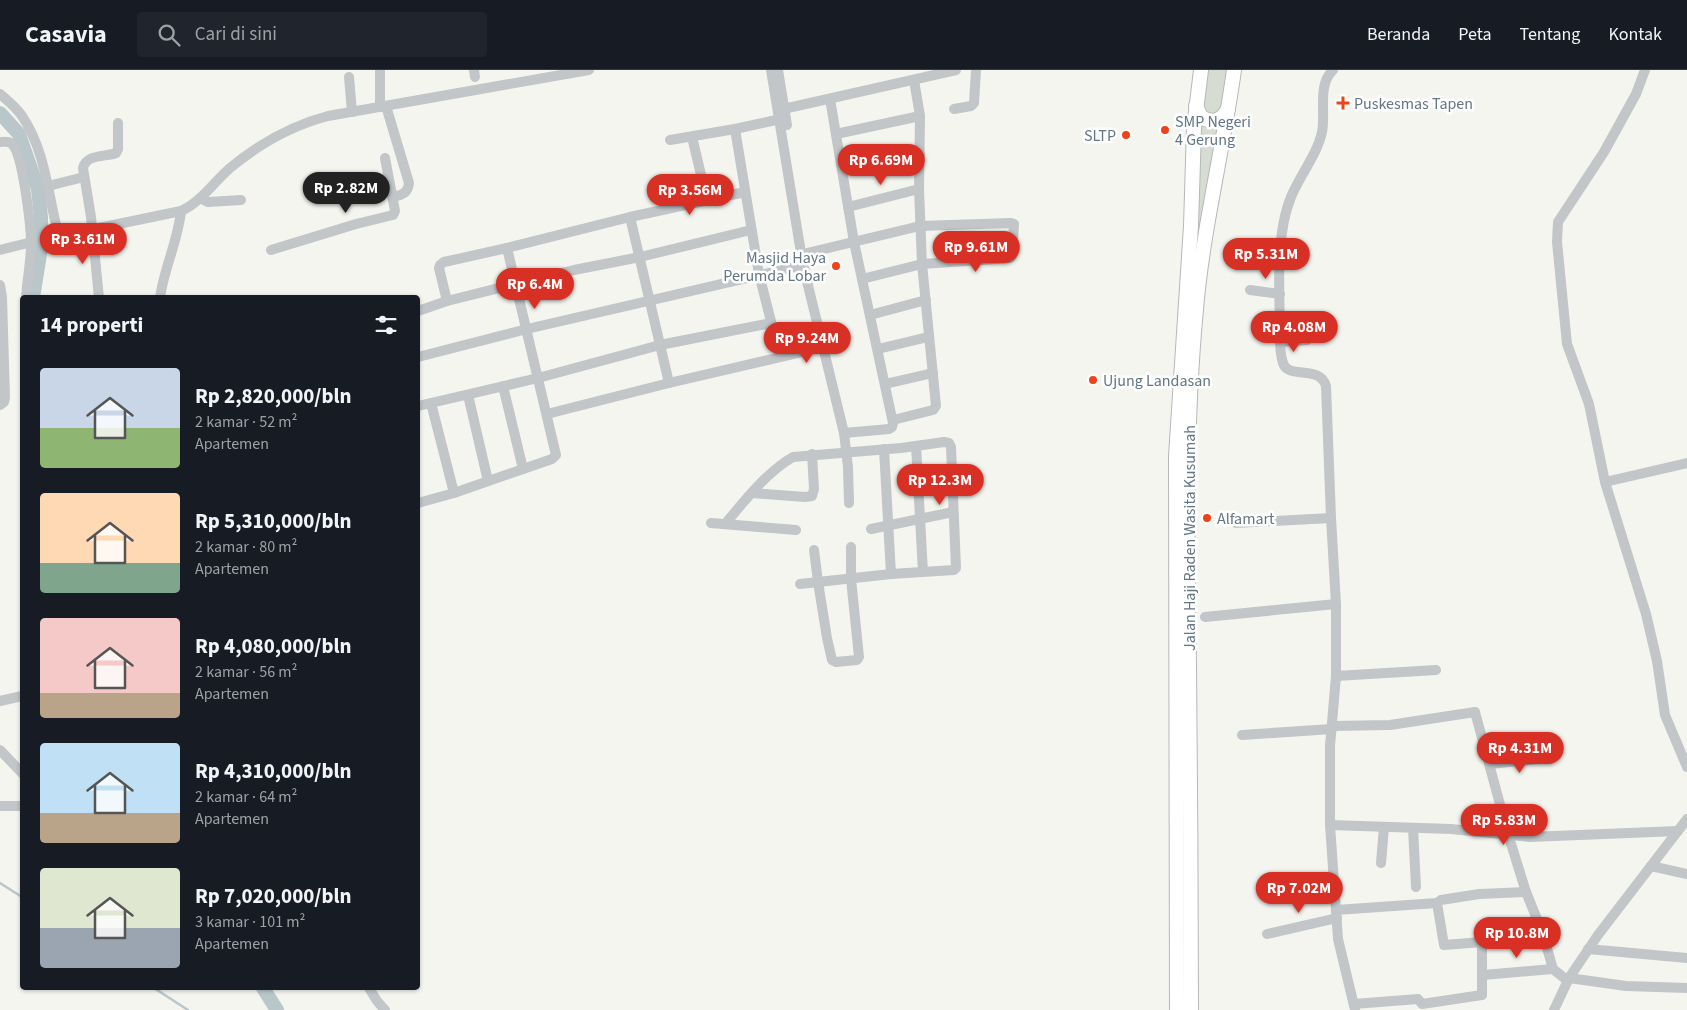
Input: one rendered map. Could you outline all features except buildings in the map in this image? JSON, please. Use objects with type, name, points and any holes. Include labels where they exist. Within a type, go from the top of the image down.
[{"type":"highway","name":"Jalan Haji Raden Wasita Kusumah","points":[[1177,1010],[1182,456],[1196,106],[1201,70]]},
{"type":"highway","name":"Jalan Haji Raden Wasita Kusumah","points":[[1191,1010],[1182,456],[1200,268],[1234,70]]},
{"type":"highway","points":[[1196,106],[1201,116],[1215,121],[1222,118],[1229,106]]},
{"type":"street","points":[[380,70],[383,106],[409,183],[404,194],[393,197]]},
{"type":"street","points":[[0,250],[34,241],[180,211],[195,203],[230,168],[252,152],[283,132],[314,120],[589,70]]},
{"type":"street","points":[[771,70],[808,253],[806,264]]},
{"type":"street","points":[[778,70],[781,114],[806,264],[846,433],[849,503]]},
{"type":"street","points":[[670,140],[735,129],[830,99],[917,76],[956,70]]},
{"type":"street","points":[[954,109],[973,105],[976,70]]},
{"type":"street","points":[[1333,70],[1328,75],[1325,84],[1322,132],[1313,153],[1298,179],[1286,212],[1281,248],[1280,342],[1283,363],[1286,368],[1319,376],[1324,380],[1326,386],[1336,604],[1336,676],[1330,746],[1330,826],[1338,939],[1355,1007],[1418,998],[1423,1007],[1482,996],[1482,942],[1444,945],[1437,903]]},
{"type":"street","points":[[1645,70],[1636,94],[1604,152],[1563,214],[1556,229],[1567,344],[1589,404],[1605,482],[1646,614],[1657,661],[1665,715],[1687,768]]},
{"type":"street","points":[[893,420],[935,409],[922,264],[919,190],[920,116],[917,76]]},
{"type":"street","points":[[349,77],[352,112]]},
{"type":"street","points":[[0,94],[16,109],[26,123],[41,159],[48,186],[56,237]]},
{"type":"street","points":[[830,99],[854,242],[893,420],[893,426],[889,429],[846,433]]},
{"type":"street","points":[[836,134],[920,116]]},
{"type":"street","points":[[99,295],[96,229],[82,168],[87,159],[116,153],[118,149],[118,124]]},
{"type":"street","points":[[735,129],[759,274],[780,357]]},
{"type":"street","points":[[692,137],[707,200]]},
{"type":"street","points":[[0,142],[11,143],[20,164],[26,192],[34,241],[26,295]]},
{"type":"street","points":[[842,169],[920,154]]},
{"type":"street","points":[[272,250],[356,224],[393,215],[395,211],[385,158]]},
{"type":"street","points":[[48,186],[84,177]]},
{"type":"street","points":[[848,207],[919,190]]},
{"type":"street","points":[[447,301],[439,268],[442,263],[450,260],[745,192]]},
{"type":"street","points":[[200,198],[208,202],[241,200]]},
{"type":"street","points":[[160,295],[180,223],[180,211]]},
{"type":"street","points":[[630,218],[670,383]]},
{"type":"street","points":[[808,253],[920,226],[1012,223],[1014,226],[1012,256],[1010,258],[922,264],[862,279]]},
{"type":"street","points":[[420,310],[447,301],[516,284],[751,230]]},
{"type":"street","points":[[420,502],[454,493],[552,459],[556,455],[507,248]]},
{"type":"street","points":[[420,356],[527,329],[806,264]]},
{"type":"street","points":[[0,285],[5,398],[4,402],[0,405]]},
{"type":"street","points":[[1250,290],[1280,294]]},
{"type":"street","points":[[870,315],[926,300]]},
{"type":"street","points":[[420,406],[538,378],[660,345],[771,322]]},
{"type":"street","points":[[878,349],[928,337]]},
{"type":"street","points":[[1280,342],[1308,340]]},
{"type":"street","points":[[547,414],[826,347]]},
{"type":"street","points":[[885,384],[933,373]]},
{"type":"street","points":[[503,386],[523,469]]},
{"type":"street","points":[[468,394],[488,481]]},
{"type":"street","points":[[430,403],[454,493]]},
{"type":"street","points":[[726,524],[752,493],[790,459],[798,456],[948,442],[950,447],[957,562],[954,570],[891,574],[800,584]]},
{"type":"street","points":[[916,446],[923,572]]},
{"type":"street","points":[[884,449],[891,574]]},
{"type":"street","points":[[752,493],[812,496],[814,489],[812,454]]},
{"type":"street","points":[[1605,482],[1687,463]]},
{"type":"street","points":[[871,529],[953,512]]},
{"type":"street","points":[[1236,523],[1331,518]]},
{"type":"street","points":[[711,523],[796,530]]},
{"type":"street","points":[[814,550],[826,638],[832,660],[836,662],[857,660],[859,657],[850,579],[851,547]]},
{"type":"street","points":[[1205,617],[1336,604]]},
{"type":"street","points":[[1336,676],[1436,670]]},
{"type":"street","points":[[0,700],[20,696]]},
{"type":"street","points":[[1242,735],[1390,725],[1475,712],[1508,834],[1526,892],[1543,934],[1553,969]]},
{"type":"street","points":[[0,750],[18,764]]},
{"type":"street","points":[[1490,764],[1548,758]]},
{"type":"street","points":[[0,806],[20,806]]},
{"type":"street","points":[[1554,1010],[1569,979],[1588,949],[1621,903],[1687,819]]},
{"type":"street","points":[[1330,826],[1451,828],[1530,837],[1678,831]]},
{"type":"street","points":[[1382,863],[1384,827]]},
{"type":"street","points":[[1413,828],[1416,887]]},
{"type":"street","points":[[1651,866],[1687,874]]},
{"type":"street","points":[[1266,934],[1336,914],[1437,903],[1441,900],[1480,894],[1526,892]]},
{"type":"street","points":[[1588,949],[1687,958]]},
{"type":"street","points":[[1483,974],[1553,969],[1569,979],[1635,987],[1687,988]]},
{"type":"street","points":[[370,990],[385,1010]]},
{"type":"shaded area","points":[[1207,70],[1230,70],[1224,114],[1216,119],[1201,110]]},
{"type":"shaded area","points":[[1196,121],[1223,123],[1198,235],[1192,288]]},
{"type":"waterway","points":[[0,113],[19,134],[38,189],[41,217],[41,248],[33,295]]},
{"type":"waterway","points":[[0,883],[20,896]]},
{"type":"waterway","points":[[157,990],[188,1010]]},
{"type":"waterway","points":[[264,990],[277,1010]]},
{"type":"place","name":"Puskesmas Tapen","points":[[1343,103]]},
{"type":"place","name":"SMP Negeri 4 Gerung","points":[[1165,130]]},
{"type":"place","name":"SLTP","points":[[1126,135]]},
{"type":"place","name":"Masjid Haya Perumda Lobar","points":[[836,266]]},
{"type":"place","name":"Ujung Landasan","points":[[1093,380]]},
{"type":"place","name":"Alfamart","points":[[1207,518]]}]
